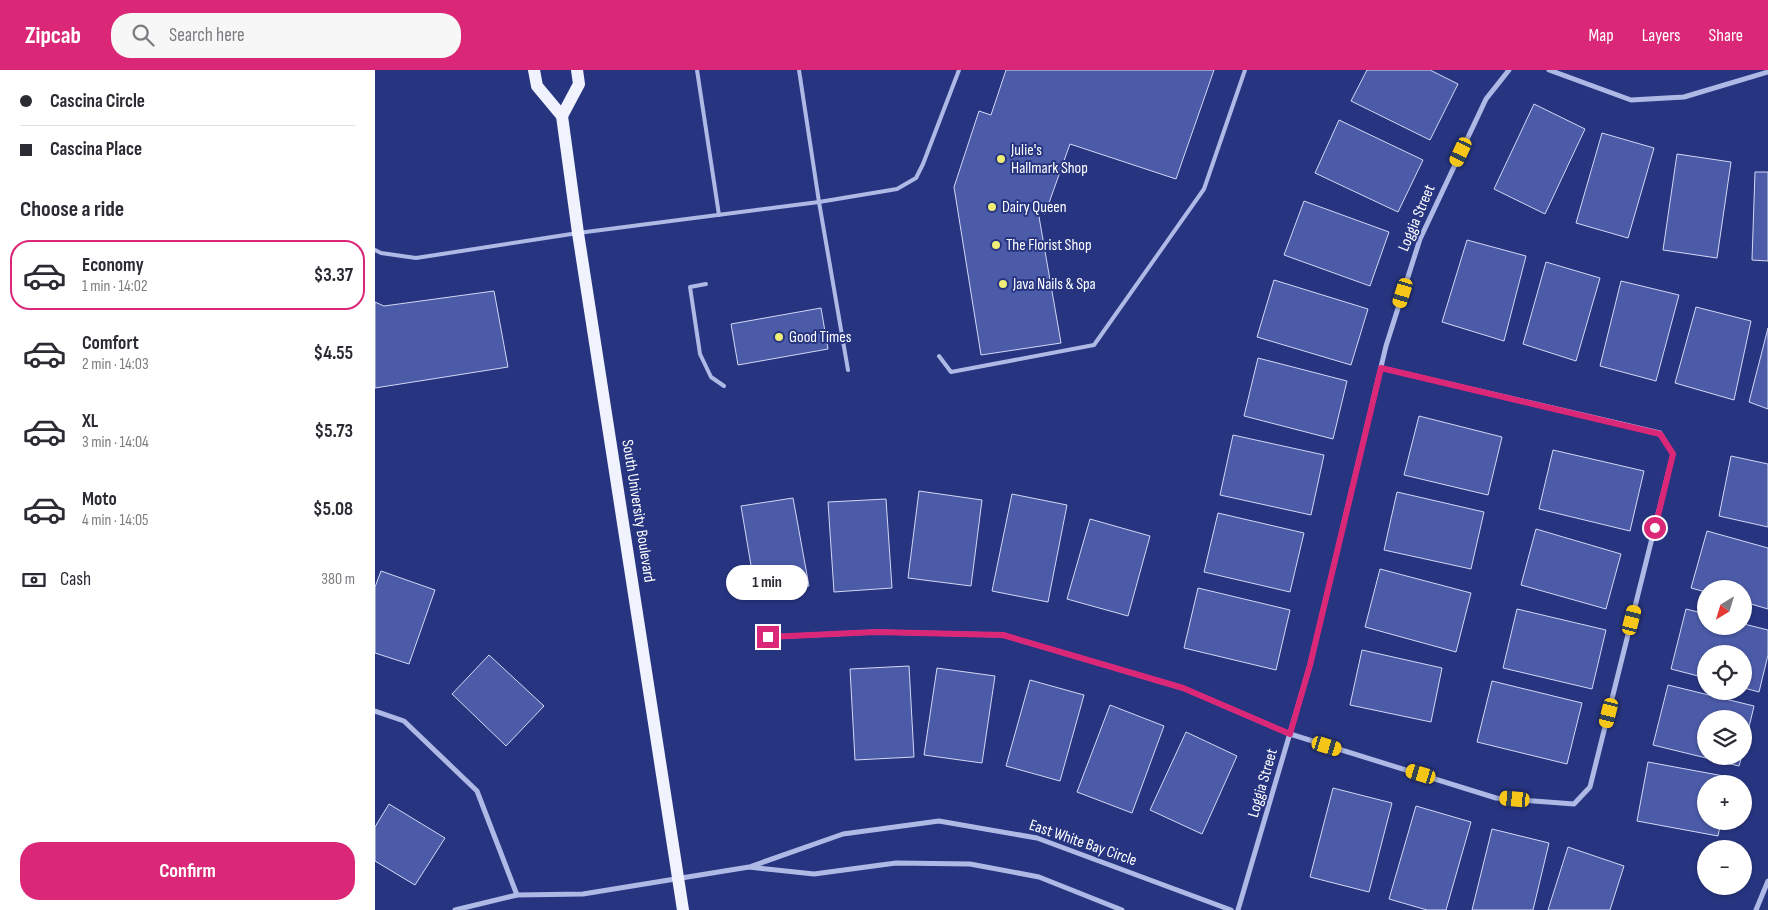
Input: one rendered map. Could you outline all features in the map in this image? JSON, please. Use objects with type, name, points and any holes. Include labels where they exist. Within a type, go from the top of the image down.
[{"type":"main road","points":[[534,70],[537,86],[562,116],[579,84],[577,70]]},
{"type":"main road","name":"South University Boulevard","points":[[562,116],[578,233],[683,910]]},
{"type":"street","name":"Loggia Street","points":[[1238,910],[1310,665],[1381,368],[1419,239],[1486,99],[1509,70]]},
{"type":"street","points":[[1549,70],[1631,100],[1684,97],[1768,72]]},
{"type":"street","points":[[768,637],[876,632],[1003,635],[1183,688],[1290,734],[1496,798],[1573,804],[1590,787],[1673,454],[1660,434],[1381,368]]},
{"type":"street","points":[[375,711],[404,721],[477,791],[517,895]]},
{"type":"street","name":"East White Bay Circle","points":[[749,867],[843,834],[939,821],[1037,838],[1231,910]]},
{"type":"street","points":[[455,910],[517,895],[583,894],[749,867],[814,874],[896,863],[971,864],[1039,877],[1122,910]]},
{"type":"street","points":[[1757,910],[1768,881]]},
{"type":"lane","points":[[697,70],[719,215]]},
{"type":"lane","points":[[799,70],[819,202],[848,370]]},
{"type":"lane","points":[[375,250],[381,253],[416,258],[578,233],[819,202],[897,189],[916,178],[959,70]]},
{"type":"lane","points":[[939,356],[951,372],[1093,345],[1204,189],[1245,70]]},
{"type":"lane","points":[[705,284],[691,287],[700,354],[711,377],[724,386]]},
{"type":"building","points":[[1006,70],[1214,70],[1176,179],[1070,144],[1045,214],[1038,211],[1061,343],[981,355],[954,187],[979,111],[991,115]]},
{"type":"building","points":[[1367,70],[1430,70],[1458,84],[1430,140],[1351,101]]},
{"type":"building","points":[[1534,104],[1585,129],[1545,214],[1494,189]]},
{"type":"building","points":[[1339,120],[1423,160],[1398,212],[1315,173]]},
{"type":"building","points":[[1602,133],[1654,148],[1628,238],[1576,223]]},
{"type":"building","points":[[1677,154],[1731,162],[1717,258],[1663,250]]},
{"type":"building","points":[[1755,172],[1768,172],[1768,261],[1752,260]]},
{"type":"building","points":[[1304,201],[1389,232],[1370,286],[1284,255]]},
{"type":"building","points":[[1467,240],[1526,256],[1504,341],[1442,322]]},
{"type":"building","points":[[1546,262],[1600,278],[1576,361],[1523,344]]},
{"type":"building","points":[[1274,280],[1368,309],[1351,365],[1257,337]]},
{"type":"building","points":[[1621,281],[1679,295],[1656,381],[1600,366]]},
{"type":"building","points":[[494,291],[508,367],[375,388],[375,302],[384,306]]},
{"type":"building","points":[[1696,307],[1751,321],[1734,400],[1675,383]]},
{"type":"building","name":"Good Times","points":[[821,308],[828,349],[738,365],[731,324]]},
{"type":"building","points":[[1768,328],[1768,409],[1749,402]]},
{"type":"building","points":[[1258,358],[1347,381],[1333,439],[1244,416]]},
{"type":"building","points":[[1419,416],[1502,437],[1488,495],[1404,475]]},
{"type":"building","points":[[1233,435],[1324,455],[1311,515],[1220,495]]},
{"type":"building","points":[[1553,450],[1644,471],[1630,531],[1539,509]]},
{"type":"building","points":[[1731,456],[1768,464],[1768,527],[1719,516]]},
{"type":"building","points":[[919,491],[982,500],[971,586],[908,578]]},
{"type":"building","points":[[1397,492],[1484,512],[1471,569],[1384,550]]},
{"type":"building","points":[[1012,494],[1067,505],[1048,602],[992,591]]},
{"type":"building","points":[[793,498],[809,586],[756,595],[741,506]]},
{"type":"building","points":[[886,499],[892,588],[834,592],[828,502]]},
{"type":"building","points":[[1218,513],[1304,533],[1290,592],[1204,572]]},
{"type":"building","points":[[1090,519],[1150,536],[1128,616],[1067,599]]},
{"type":"building","points":[[1536,529],[1621,554],[1606,609],[1521,585]]},
{"type":"building","points":[[1707,531],[1768,548],[1768,609],[1753,605],[1753,580],[1697,580],[1697,590],[1691,588]]},
{"type":"building","points":[[1380,569],[1471,593],[1456,652],[1365,627]]},
{"type":"building","points":[[381,571],[435,590],[409,664],[375,653],[375,587]]},
{"type":"building","points":[[1198,588],[1290,610],[1276,670],[1184,648]]},
{"type":"building","points":[[1517,609],[1606,630],[1592,689],[1503,668]]},
{"type":"building","points":[[1686,609],[1697,612],[1697,635],[1753,635],[1753,626],[1768,630],[1768,655],[1759,692],[1752,690],[1752,645],[1697,645],[1697,676],[1671,669]]},
{"type":"building","points":[[1362,650],[1442,668],[1431,722],[1350,705]]},
{"type":"building","points":[[489,655],[544,706],[506,746],[452,694]]},
{"type":"building","points":[[909,666],[914,757],[855,760],[850,669]]},
{"type":"building","points":[[937,668],[995,676],[982,763],[924,755]]},
{"type":"building","points":[[1030,680],[1084,695],[1060,781],[1006,766]]},
{"type":"building","points":[[1492,681],[1582,703],[1567,764],[1477,742]]},
{"type":"building","points":[[1668,685],[1697,692],[1697,700],[1729,700],[1754,706],[1752,714],[1752,710],[1697,710],[1697,756],[1653,745]]},
{"type":"building","points":[[1110,705],[1164,726],[1132,813],[1077,792]]},
{"type":"building","points":[[1186,732],[1237,756],[1202,834],[1150,810]]},
{"type":"building","points":[[1648,762],[1718,775],[1697,775],[1697,830],[1719,830],[1718,836],[1637,821]]},
{"type":"building","points":[[1333,788],[1392,803],[1369,892],[1310,877]]},
{"type":"building","points":[[389,804],[445,838],[415,885],[375,861],[375,827]]},
{"type":"building","points":[[1416,806],[1471,822],[1446,910],[1427,910],[1389,899]]},
{"type":"building","points":[[1492,829],[1549,843],[1533,910],[1472,910]]},
{"type":"building","points":[[1568,847],[1624,866],[1610,910],[1548,910]]},
{"type":"place","name":"Julie's Hallmark Shop","points":[[1001,159]]},
{"type":"place","name":"Dairy Queen","points":[[992,207]]},
{"type":"place","name":"The Florist Shop","points":[[996,245]]},
{"type":"place","name":"Java Nails & Spa","points":[[1003,284]]},
{"type":"place","name":"Good Times","points":[[779,337]]},
{"type":"route","points":[[768,637],[876,632],[1003,635],[1183,688],[1290,734],[1310,665],[1381,368],[1660,434],[1673,454],[1655,528]]}]
